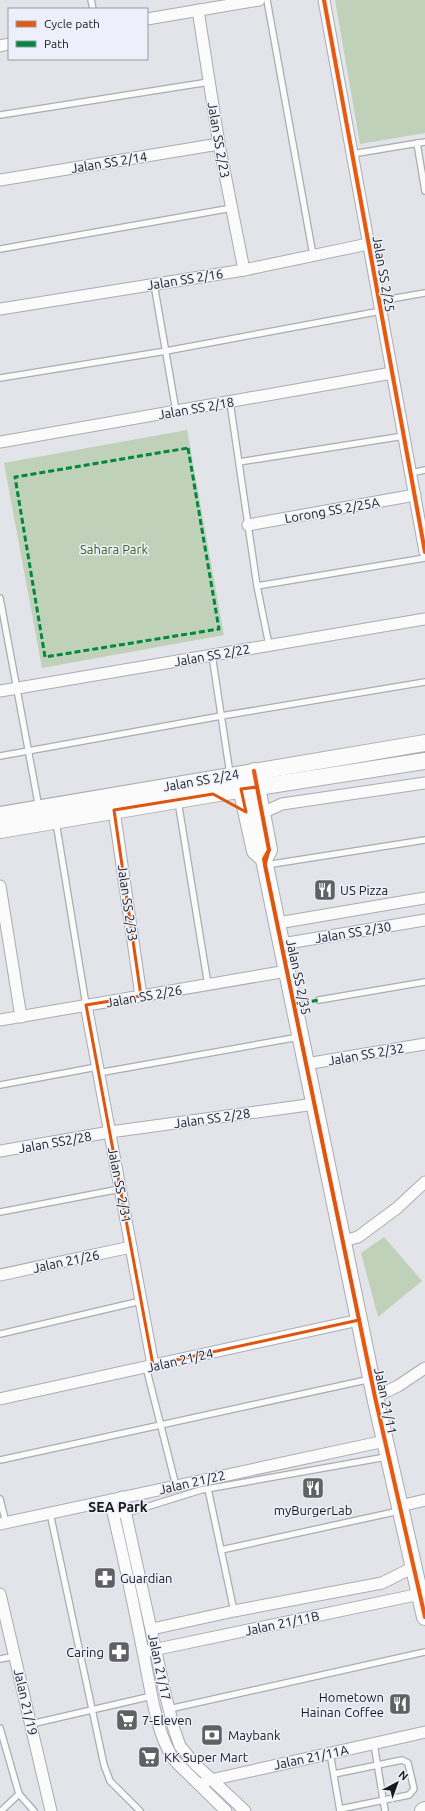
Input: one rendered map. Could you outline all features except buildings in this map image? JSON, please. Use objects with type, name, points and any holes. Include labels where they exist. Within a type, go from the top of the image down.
[{"type":"main road","name":"Jalan SS 2/24","points":[[0,815],[234,774],[425,743]]},
{"type":"main road","name":"Jalan SS 2/24","points":[[0,830],[241,789],[425,761]]},
{"type":"main road","name":"Jalan SS 2/35","points":[[254,771],[257,787],[254,814]]},
{"type":"main road","name":"Jalan SS 2/35","points":[[234,774],[254,814],[269,850],[265,862],[332,1188]]},
{"type":"main road","points":[[213,794],[229,800],[254,814],[266,802],[273,792],[288,782]]},
{"type":"main road","name":"Jalan 21/11","points":[[332,1188],[371,1379],[425,1617]]},
{"type":"street","points":[[148,20],[260,0]]},
{"type":"street","name":"Jalan SS 2/25","points":[[324,0],[425,552]]},
{"type":"street","name":"Jalan SS 2/23","points":[[198,10],[219,144],[244,270]]},
{"type":"street","name":"Jalan SS 2/14","points":[[0,180],[219,144]]},
{"type":"street","name":"Jalan SS 2/16","points":[[0,309],[244,270],[368,244]]},
{"type":"street","name":"Jalan SS 2/18","points":[[0,442],[392,373]]},
{"type":"street","name":"Lorong SS 2/25A","points":[[248,525],[415,495]]},
{"type":"street","name":"Jalan SS 2/22","points":[[0,692],[425,619]]},
{"type":"street","points":[[254,814],[282,804],[425,783]]},
{"type":"street","name":"Jalan SS 2/33","points":[[114,810],[141,996]]},
{"type":"street","points":[[0,886],[21,1017]]},
{"type":"street","points":[[278,923],[425,898]]},
{"type":"street","name":"Jalan SS 2/30","points":[[282,944],[425,920]]},
{"type":"street","name":"Jalan SS 2/26","points":[[0,1020],[287,971]]},
{"type":"street","name":"Jalan SS 2/31","points":[[86,1005],[141,1301],[150,1366]]},
{"type":"street","name":"Jalan SS 2/32","points":[[306,1064],[425,1044]]},
{"type":"street","name":"Jalan SS 2/28","points":[[110,1132],[315,1104]]},
{"type":"street","name":"Jalan SS2/28","points":[[0,1152],[110,1132]]},
{"type":"street","points":[[343,1241],[358,1238],[397,1208],[425,1182]]},
{"type":"street","name":"Jalan 21/26","points":[[0,1274],[131,1248]]},
{"type":"street","name":"Jalan 21/24","points":[[0,1399],[359,1320]]},
{"type":"street","points":[[375,1397],[398,1386],[425,1368]]},
{"type":"street","name":"Jalan 21/22","points":[[3,1523],[176,1486],[203,1486],[385,1441]]},
{"type":"street","name":"Jalan 21/17","points":[[122,1497],[169,1709],[180,1746],[245,1811]]},
{"type":"street","name":"Jalan 21/17","points":[[110,1500],[152,1696],[163,1738],[170,1754],[226,1811]]},
{"type":"street","points":[[400,1509],[425,1500]]},
{"type":"street","name":"Jalan 21/11B","points":[[152,1630],[234,1611],[382,1583],[414,1567]]},
{"type":"street","name":"Jalan 21/19","points":[[0,1594],[51,1811]]},
{"type":"street","name":"Jalan 21/11B","points":[[143,1652],[420,1594]]},
{"type":"street","name":"Jalan 21/11A","points":[[198,1783],[425,1732]]},
{"type":"lane","points":[[267,0],[313,255]]},
{"type":"lane","points":[[0,115],[209,82]]},
{"type":"lane","points":[[352,154],[425,142]]},
{"type":"lane","points":[[417,143],[425,191]]},
{"type":"lane","points":[[0,249],[232,208]]},
{"type":"lane","points":[[154,284],[176,411]]},
{"type":"lane","points":[[0,378],[166,351],[380,306],[425,293]]},
{"type":"lane","points":[[230,402],[257,586],[269,646]]},
{"type":"lane","points":[[239,462],[404,436]]},
{"type":"lane","points":[[411,473],[425,470]]},
{"type":"lane","points":[[257,586],[425,558]]},
{"type":"lane","points":[[0,598],[2,625],[39,808]]},
{"type":"lane","points":[[212,655],[221,716],[234,774]]},
{"type":"lane","points":[[0,756],[221,716],[425,682]]},
{"type":"lane","points":[[178,800],[208,985]]},
{"type":"lane","points":[[55,820],[86,1005]]},
{"type":"lane","points":[[265,862],[425,840]]},
{"type":"lane","points":[[319,1000],[425,982]]},
{"type":"lane","points":[[0,1085],[301,1037]]},
{"type":"lane","points":[[0,1212],[120,1189]]},
{"type":"lane","points":[[0,1334],[141,1301]]},
{"type":"lane","points":[[150,1366],[161,1425],[176,1486]]},
{"type":"lane","points":[[0,1460],[371,1379]]},
{"type":"lane","points":[[114,1517],[203,1486],[389,1457]]},
{"type":"lane","points":[[203,1486],[221,1550],[234,1611]]},
{"type":"lane","points":[[0,1499],[3,1523]]},
{"type":"lane","points":[[221,1550],[400,1509]]},
{"type":"lane","points":[[50,1513],[94,1710],[104,1765],[110,1781],[140,1811]]},
{"type":"lane","points":[[169,1709],[425,1652]]},
{"type":"lane","points":[[0,1659],[14,1656]]},
{"type":"lane","points":[[31,1724],[152,1696]]},
{"type":"lane","points":[[0,1728],[19,1794],[34,1811]]},
{"type":"lane","points":[[374,1744],[385,1811]]},
{"type":"lane","points":[[330,1753],[340,1810],[409,1795],[414,1788],[408,1763],[402,1760],[334,1774]]},
{"type":"lane","points":[[1,1811],[19,1794]]},
{"type":"highlighted area","points":[[257,787],[269,850],[265,865],[359,1320],[153,1365],[86,1005],[141,996],[114,810],[213,794],[246,812],[241,789]]},
{"type":"green space","points":[[335,0],[425,0],[425,133],[360,144]]},
{"type":"green space","name":"Sahara Park","points":[[187,430],[224,635],[42,668],[4,463]]},
{"type":"green space","points":[[384,1237],[422,1281],[378,1317],[361,1253]]},
{"type":"marked path","points":[[188,448],[219,629],[45,657],[15,477],[188,448]]},
{"type":"marked path","points":[[294,1004],[319,1000]]},
{"type":"cycle path","points":[[324,0],[425,552]]},
{"type":"cycle path","points":[[254,771],[269,850],[264,859],[265,865],[375,1397],[425,1617]]},
{"type":"place","name":"US Pizza","points":[[325,890]]},
{"type":"place","name":"myBurgerLab","points":[[313,1488]]},
{"type":"place","name":"Guardian","points":[[105,1578]]},
{"type":"place","name":"Caring","points":[[119,1652]]},
{"type":"place","name":"Hometown Hainan Coffee","points":[[400,1704]]},
{"type":"place","name":"7-Eleven","points":[[127,1720]]},
{"type":"place","name":"Maybank","points":[[212,1735]]},
{"type":"place","name":"KK Super Mart","points":[[149,1757]]},
{"type":"district","name":"SEA Park","points":[[118,1507]]}]
